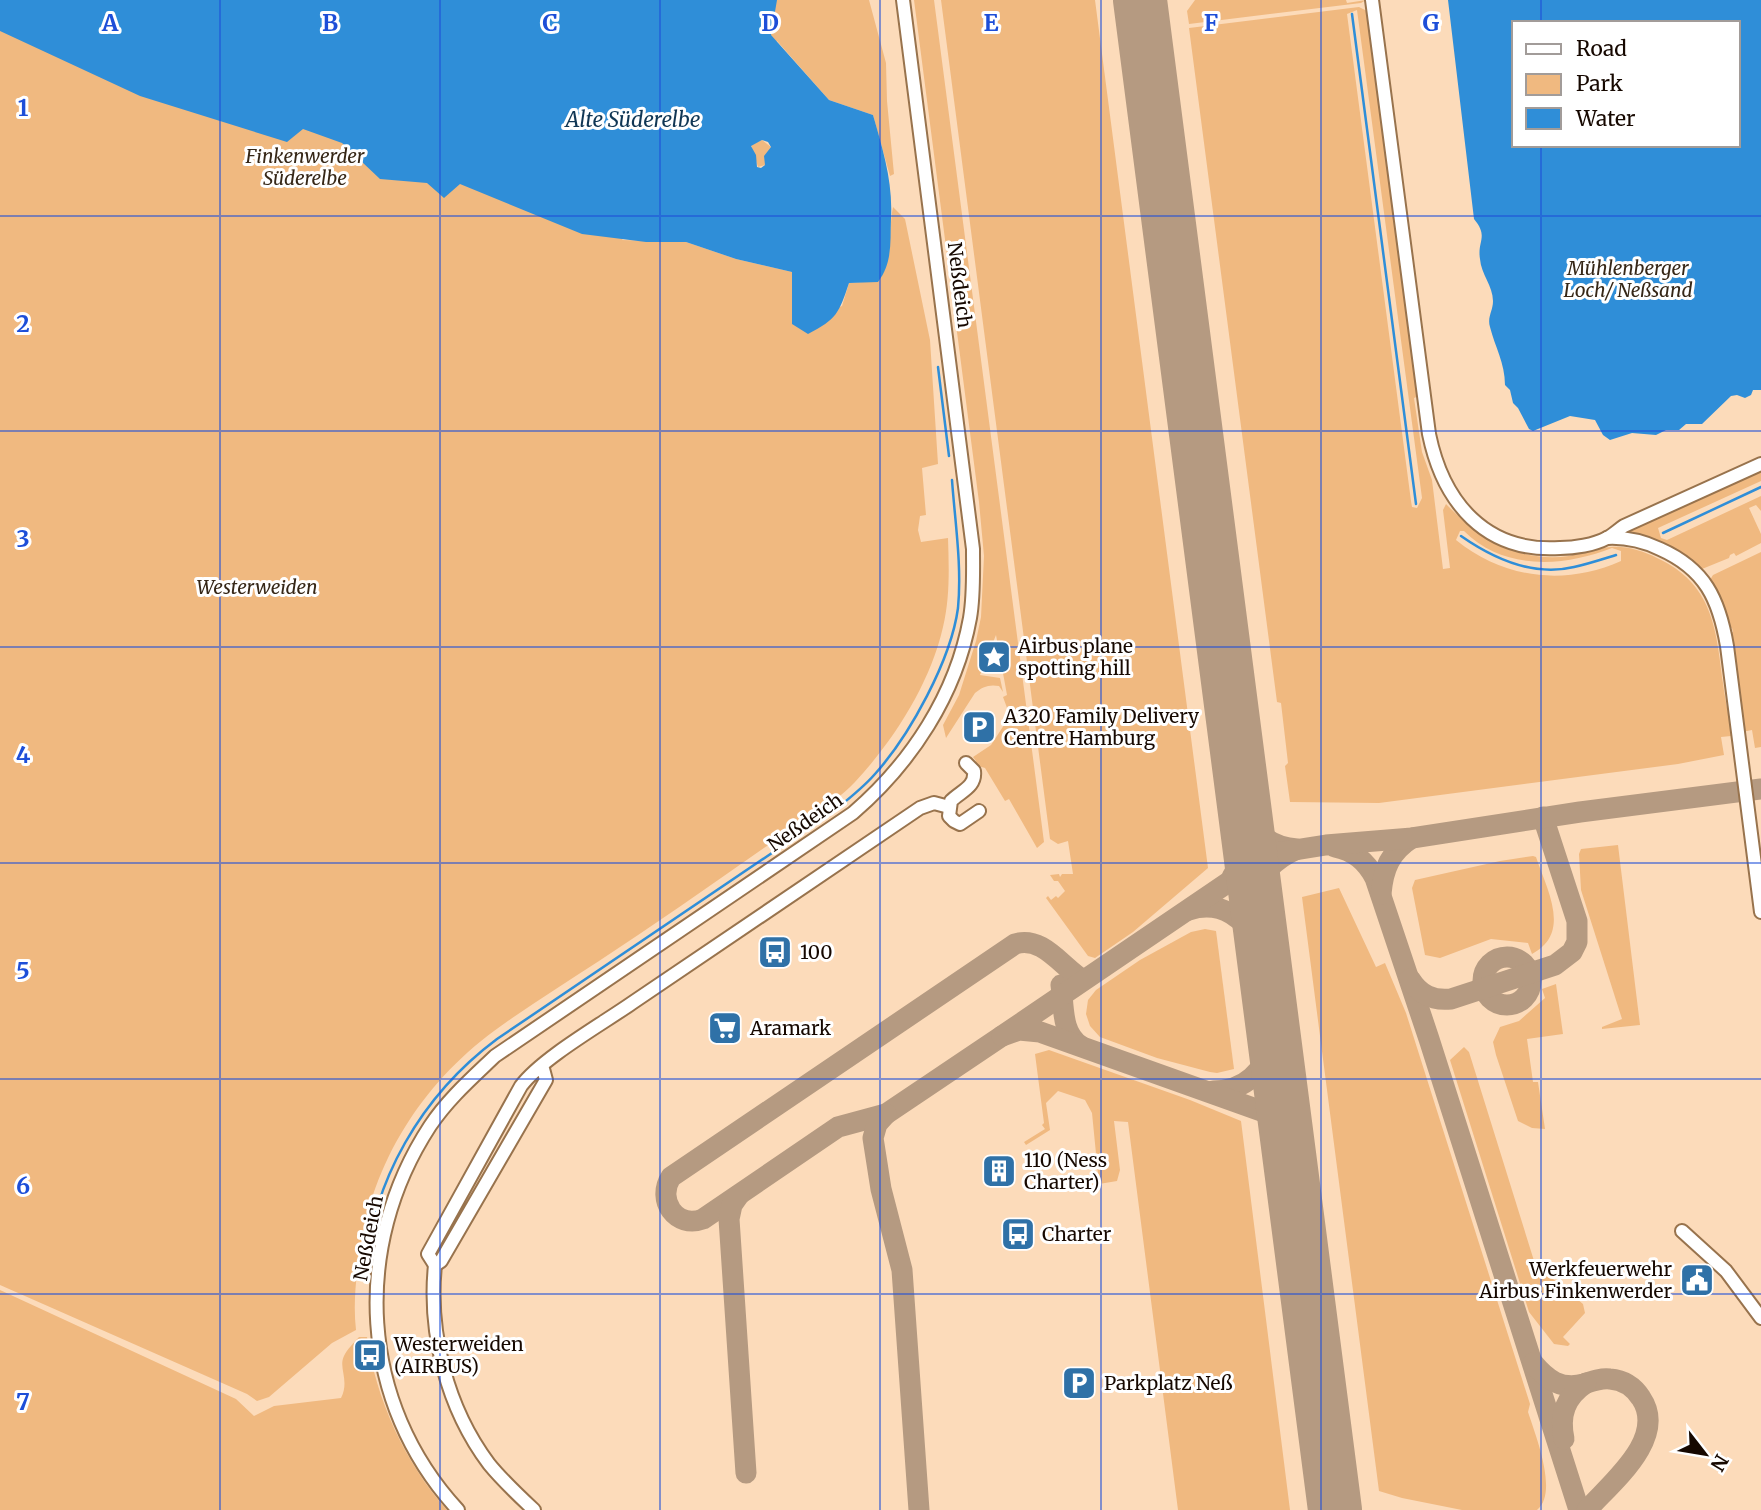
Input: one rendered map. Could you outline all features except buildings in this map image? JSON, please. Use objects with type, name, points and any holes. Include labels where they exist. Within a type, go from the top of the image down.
[{"type":"street","name":"Neßdeich","points":[[458,1510],[417,1456],[403,1426],[385,1376],[377,1333],[376,1294],[381,1249],[392,1203],[414,1152],[446,1105],[495,1056],[853,813],[873,796],[904,762],[931,722],[962,653],[972,602],[973,548],[903,0]]},
{"type":"street","points":[[1372,0],[1429,434],[1440,475],[1452,498],[1464,512],[1485,529],[1509,541],[1535,548],[1553,549],[1580,546],[1607,538],[1624,538],[1641,541],[1693,568],[1714,598],[1723,622],[1761,912]]},
{"type":"street","points":[[1607,538],[1624,526],[1761,464]]},
{"type":"street","points":[[966,763],[974,771],[975,780],[953,799],[949,816],[957,823],[979,811]]},
{"type":"street","points":[[534,1510],[489,1464],[460,1415],[438,1348],[433,1312],[435,1265],[428,1254],[522,1086],[531,1073],[542,1065],[920,808],[934,803],[949,807]]},
{"type":"street","points":[[1682,1231],[1727,1271],[1761,1318]]},
{"type":"green space","points":[[0,0],[869,0],[886,63],[894,174],[890,176],[873,115],[829,100],[777,41],[622,240],[686,242],[736,259],[792,272],[792,324],[842,306],[849,283],[878,281],[888,255],[893,207],[905,219],[930,340],[938,464],[922,468],[926,515],[920,516],[918,530],[921,542],[948,538],[949,583],[945,616],[937,648],[920,690],[897,730],[855,782],[834,801],[494,1031],[444,1075],[405,1128],[376,1187],[366,1218],[356,1281],[356,1330],[332,1343],[269,1397],[257,1401],[247,1394],[0,1285]]},
{"type":"green space","points":[[914,0],[934,0],[1044,842],[1037,848],[1009,799],[1005,801],[985,768],[975,765],[973,757],[991,745],[1010,716],[1003,697],[1007,695],[996,635],[980,675],[1000,678],[1003,692],[995,685],[980,689],[946,738],[943,725],[959,695],[976,641],[981,617],[984,556]]},
{"type":"green space","points":[[941,0],[1095,0],[1208,868],[1133,932],[1095,958],[1088,956],[1046,898],[1058,898],[1065,891],[1050,875],[1059,874],[1060,877],[1062,874],[1073,874],[1068,841],[1058,844],[1050,839]]},
{"type":"green space","points":[[1195,0],[1346,0],[1347,3],[1366,0],[1361,3],[1189,24],[1187,11]]},
{"type":"green space","points":[[1359,7],[1369,12],[1419,396],[1414,398],[1422,452],[1432,480],[1443,569],[1450,568],[1443,510],[1446,504],[1486,537],[1517,552],[1551,557],[1569,556],[1606,548],[1623,547],[1646,553],[1676,569],[1701,594],[1714,626],[1730,723],[1731,736],[1721,737],[1724,755],[1678,764],[1379,803],[1290,802],[1281,703],[1277,702],[1189,28]],"holes":[[[1357,10],[1422,498],[1417,508],[1412,507],[1411,501],[1347,14]],[[1460,531],[1497,553],[1516,559],[1555,562],[1612,548],[1621,551],[1621,561],[1578,574],[1536,574],[1494,563],[1475,553],[1456,540]]]},
{"type":"green space","points":[[762,140],[771,147],[765,165],[758,167],[751,145]]},
{"type":"green space","points":[[1761,468],[1761,481],[1658,528],[1661,538],[1667,540],[1761,496],[1761,511],[1756,505],[1749,508],[1761,534],[1761,543],[1736,556],[1734,553],[1729,558],[1702,569],[1677,551],[1621,532]]},
{"type":"green space","points":[[1761,552],[1761,747],[1755,748],[1752,730],[1742,732],[1729,632],[1733,632],[1732,628],[1729,627],[1710,580],[1713,575]]},
{"type":"green space","points":[[1618,845],[1640,1025],[1602,1029],[1622,1019],[1581,890],[1579,854],[1581,849]]},
{"type":"green space","points":[[1536,857],[1553,910],[1551,935],[1544,945],[1532,954],[1528,943],[1491,939],[1440,958],[1425,955],[1412,888],[1415,880]]},
{"type":"green space","points":[[1339,888],[1376,967],[1385,963],[1406,1013],[1530,1404],[1528,1412],[1546,1477],[1543,1502],[1537,1510],[1462,1510],[1379,1491],[1302,897]]},
{"type":"green space","points":[[1205,929],[1216,931],[1234,1069],[1210,1072],[1157,1058],[1100,1037],[1090,1026],[1086,1014],[1088,1000],[1096,990],[1140,960],[1191,932]]},
{"type":"green space","points":[[1556,984],[1563,1034],[1527,1039],[1533,1082],[1538,1082],[1545,1129],[1532,1128],[1518,1121],[1493,1042],[1500,1027],[1519,1021],[1545,998],[1542,989]]},
{"type":"green space","points":[[1464,1047],[1469,1052],[1535,1264],[1583,1304],[1585,1313],[1563,1337],[1570,1344],[1568,1346],[1554,1344],[1529,1312],[1450,1060]]},
{"type":"green space","points":[[1049,1050],[1241,1121],[1290,1510],[1178,1510],[1128,1122],[1114,1121],[1120,1170],[1117,1181],[1099,1184],[1092,1113],[1085,1100],[1058,1091],[1046,1103],[1050,1130],[1026,1145],[1024,1142],[1045,1129],[1042,1125],[1044,1123],[1035,1054]]},
{"type":"green space","points":[[0,1290],[236,1399],[254,1416],[274,1406],[341,1398],[344,1386],[344,1356],[359,1337],[367,1337],[377,1384],[395,1429],[418,1472],[447,1510],[0,1510]]},
{"type":"water","name":"Alte Süderelbe","points":[[0,0],[777,0],[771,35],[829,100],[873,115],[887,166],[890,192],[891,235],[886,267],[878,282],[849,283],[836,314],[808,334],[792,324],[792,272],[736,259],[686,242],[646,242],[582,234],[460,184],[444,198],[427,183],[380,179],[342,143],[303,129],[287,142],[140,96],[0,31]],"holes":[[[762,140],[768,142],[771,147],[764,156],[765,165],[757,167],[756,155],[751,146]]]},
{"type":"water","name":"Mühlenberger Loch/ Neßsand","points":[[1448,0],[1761,0],[1761,390],[1753,390],[1751,395],[1745,398],[1731,396],[1702,424],[1686,424],[1679,430],[1666,430],[1656,435],[1632,433],[1610,440],[1603,435],[1595,420],[1570,416],[1533,431],[1529,429],[1505,385],[1502,362],[1489,323],[1493,301],[1481,264],[1479,253],[1482,235],[1474,219]]},
{"type":"waterway","points":[[1352,14],[1416,504]]},
{"type":"waterway","points":[[938,367],[949,456]]},
{"type":"waterway","points":[[365,1275],[369,1240],[378,1206],[405,1143],[424,1113],[470,1061],[497,1039],[831,813],[865,785],[888,758],[927,696],[954,628],[959,576],[952,480]]},
{"type":"waterway","points":[[1663,533],[1761,487]]},
{"type":"waterway","points":[[1461,536],[1500,559],[1544,570],[1574,567],[1616,555]]},
{"type":"taxiway","points":[[1144,32],[1153,0]]},
{"type":"taxiway","points":[[1287,1139],[1280,1125],[1267,1113],[1040,1032],[1019,1030],[1002,1036],[1270,854],[1326,845],[1412,838],[1580,812],[1761,789]]},
{"type":"taxiway","points":[[1245,809],[1253,826],[1265,838],[1297,849],[1269,868],[1260,882],[1256,900]]},
{"type":"taxiway","points":[[1410,979],[1428,996],[1451,999],[1555,965],[1572,952],[1577,942],[1577,921],[1543,817]]},
{"type":"taxiway","points":[[1232,877],[1245,855],[1248,838]]},
{"type":"taxiway","points":[[1381,894],[1389,862],[1398,849],[1412,838]]},
{"type":"taxiway","points":[[1335,847],[1359,858],[1375,878],[1579,1510]]},
{"type":"taxiway","points":[[1189,910],[1212,907],[1232,914],[1248,927],[1262,945]]},
{"type":"taxiway","points":[[1002,1036],[886,1114],[838,1127],[703,1219],[684,1220],[677,1216],[667,1203],[667,1186],[671,1177],[1015,944],[1025,942],[1043,948],[1083,980]]},
{"type":"taxiway","points":[[1507,957],[1524,964],[1531,981],[1524,998],[1507,1005],[1490,998],[1483,981],[1490,964],[1507,957]]},
{"type":"taxiway","points":[[1061,985],[1067,1027],[1081,1046]]},
{"type":"taxiway","points":[[1213,1091],[1235,1087],[1252,1077],[1265,1062],[1275,1042]]},
{"type":"taxiway","points":[[886,1114],[877,1124],[873,1138],[881,1189],[902,1270],[919,1510]]},
{"type":"taxiway","points":[[739,1195],[732,1205],[729,1219],[746,1473]]},
{"type":"taxiway","points":[[1533,1363],[1549,1379],[1568,1386],[1606,1379],[1624,1383],[1638,1394],[1647,1413],[1647,1429],[1633,1459],[1587,1510]]},
{"type":"taxiway","points":[[1564,1439],[1562,1422],[1565,1407],[1573,1394],[1586,1383]]},
{"type":"taxiway","points":[[1333,1493],[1338,1504],[1350,1510]]},
{"type":"runway","points":[[1140,0],[1335,1510]]},
{"type":"place","name":"Airbus plane spotting hill","points":[[994,657]]},
{"type":"place","name":"A320 Family Delivery Centre Hamburg","points":[[979,727]]},
{"type":"place","name":"100","points":[[775,952]]},
{"type":"place","name":"Aramark","points":[[725,1028]]},
{"type":"place","name":"110 (Ness Charter)","points":[[999,1171]]},
{"type":"place","name":"Charter","points":[[1018,1234]]},
{"type":"place","name":"Werkfeuerwehr Airbus Finkenwerder","points":[[1697,1280]]},
{"type":"place","name":"Westerweiden (AIRBUS)","points":[[370,1355]]},
{"type":"place","name":"Parkplatz Neß","points":[[1079,1383]]},
{"type":"park label","name":"Finkenwerder Süderelbe","points":[[305,167]]},
{"type":"park label","name":"Westerweiden","points":[[257,587]]}]
